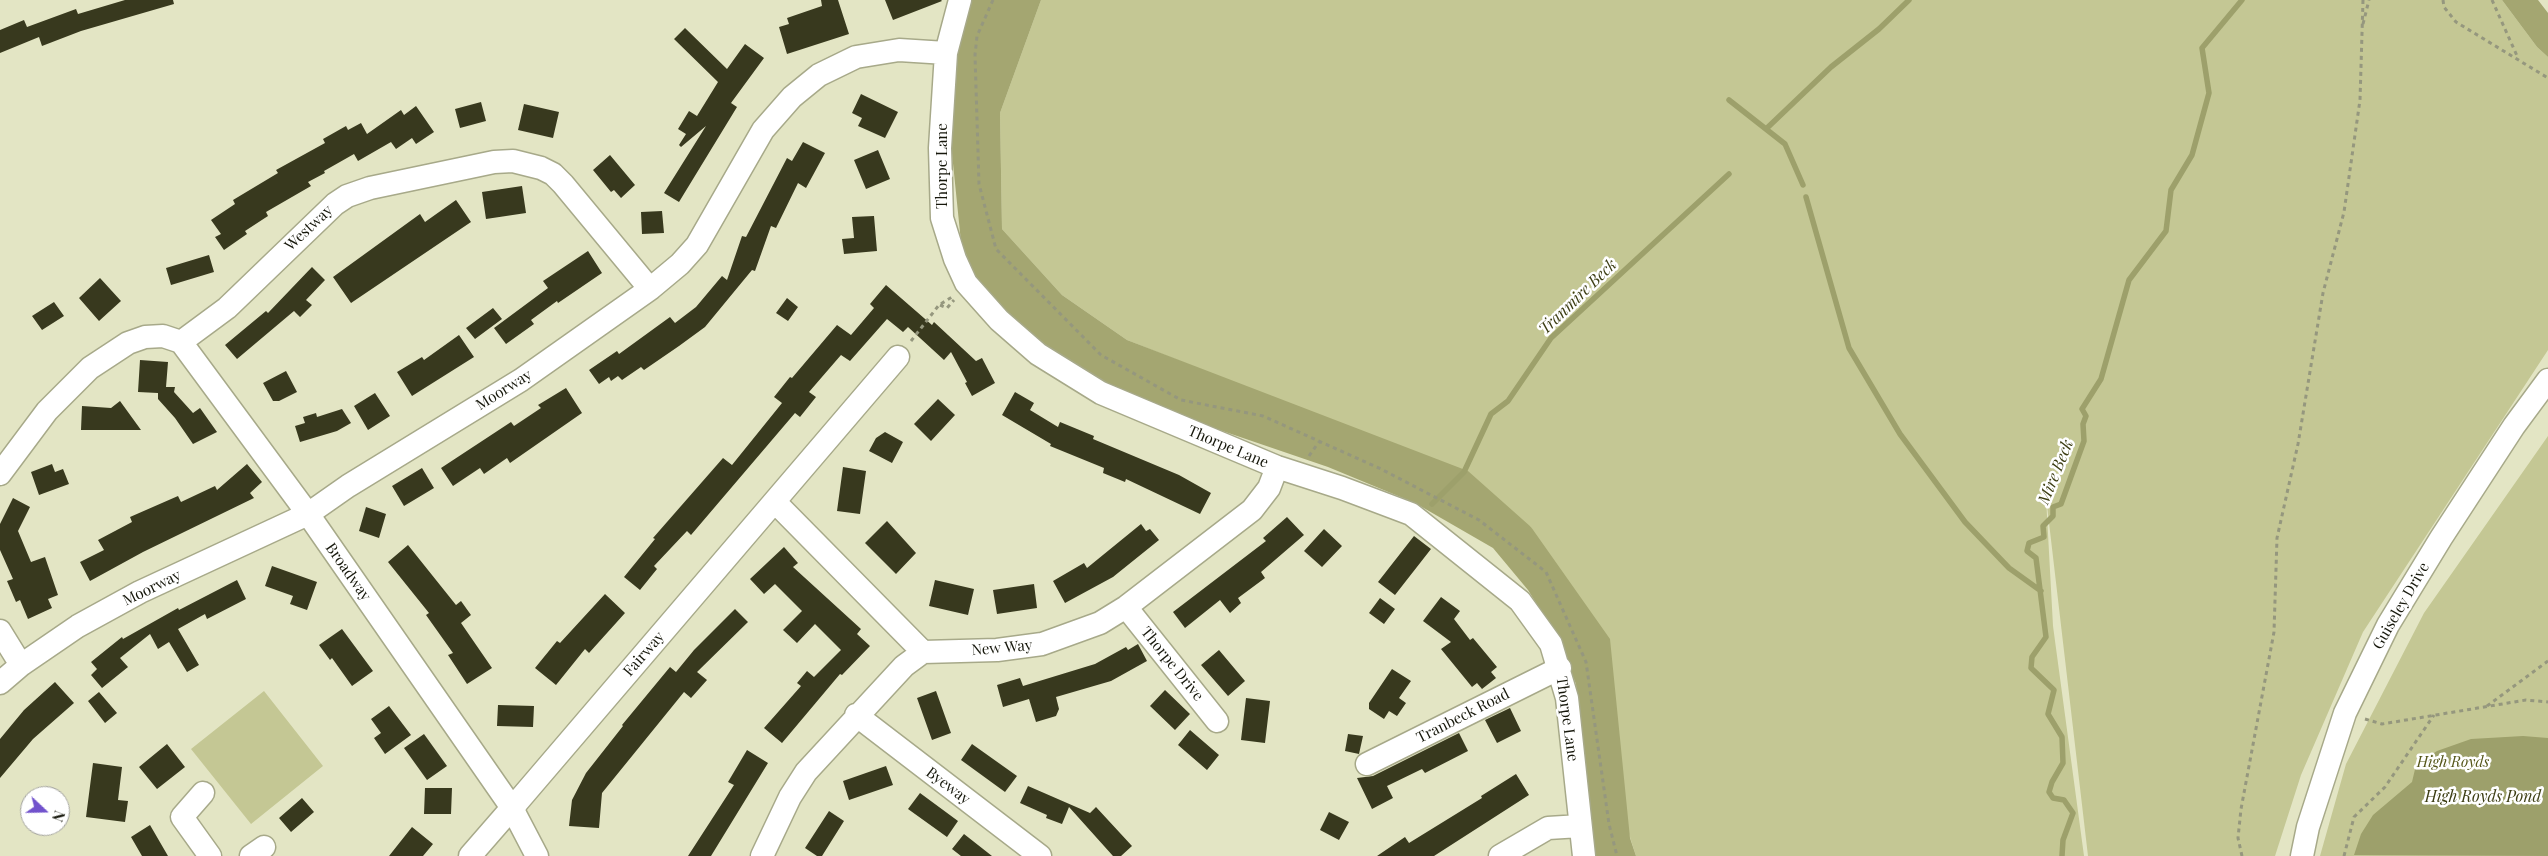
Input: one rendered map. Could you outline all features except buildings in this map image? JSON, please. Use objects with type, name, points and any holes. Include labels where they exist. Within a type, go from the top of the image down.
[{"type":"street","name":"Thorpe Lane","points":[[960,0],[946,53],[940,148],[942,218],[955,259],[966,284],[999,320],[1038,354],[1101,393],[1277,467],[1342,488],[1411,514],[1520,601],[1551,644],[1560,668],[1567,698],[1584,856]]},
{"type":"street","name":"Moorway","points":[[0,684],[21,665],[78,626],[140,592],[308,514],[348,486],[521,380],[650,289],[680,264],[697,245],[763,130],[792,97],[819,75],[856,57],[899,50],[946,53]]},
{"type":"street","name":"Westway","points":[[181,342],[227,308],[322,216],[347,196],[370,188],[494,162],[528,163],[554,174],[650,289]]},
{"type":"street","points":[[0,474],[24,438],[47,411],[90,368],[128,343],[145,337],[163,336],[181,342]]},
{"type":"street","name":"Broadway","points":[[181,342],[308,514],[512,808],[536,856]]},
{"type":"street","name":"Fairway","points":[[470,856],[898,358]]},
{"type":"street","name":"Guiseley Drive","points":[[2302,856],[2308,827],[2345,713],[2388,625],[2441,538],[2514,426],[2548,380]]},
{"type":"street","name":"New Way","points":[[923,652],[997,650],[1042,644],[1100,624],[1126,608],[1252,510],[1269,488],[1277,467]]},
{"type":"street","points":[[762,856],[790,797],[806,772],[856,715],[904,666],[923,652],[775,502]]},
{"type":"street","name":"Thorpe Drive","points":[[1126,608],[1217,720]]},
{"type":"street","points":[[0,631],[21,665]]},
{"type":"street","name":"Tranbeck Road","points":[[1367,764],[1560,668]]},
{"type":"street","name":"Byeway","points":[[856,715],[1040,856]]},
{"type":"street","points":[[203,793],[182,817],[210,856]]},
{"type":"street","points":[[1500,856],[1548,828],[1580,826]]},
{"type":"path","points":[[993,0],[977,36],[974,55],[979,184],[996,249],[1101,355],[1173,396],[1181,400],[1263,416],[1382,469],[1444,502]]},
{"type":"path","points":[[2242,856],[2238,838],[2240,809],[2274,632],[2277,538],[2298,444],[2323,293],[2344,212],[2360,100],[2363,0]]},
{"type":"path","points":[[2361,33],[2369,0]]},
{"type":"path","points":[[2444,0],[2444,7],[2456,22],[2548,78]]},
{"type":"path","points":[[2492,0],[2518,58]]},
{"type":"path","points":[[898,358],[939,305],[958,294]]},
{"type":"path","points":[[939,305],[947,308],[951,305]]},
{"type":"path","points":[[2487,706],[2548,661]]},
{"type":"path","points":[[2360,718],[2382,724],[2526,700],[2548,702]]},
{"type":"path","points":[[2344,856],[2354,817],[2385,787],[2434,714]]},
{"type":"green space","points":[[1041,0],[2502,0],[2537,47],[2548,57],[2548,350],[2363,632],[2301,775],[2275,856],[2088,856],[2046,497],[2053,626],[2084,856],[1636,856],[1531,527],[1286,403],[1127,340],[1062,295],[1002,229],[1000,113]]},
{"type":"green space","name":"High Royds","points":[[2548,436],[2548,856],[2320,856],[2346,764],[2424,613]]},
{"type":"green space","points":[[264,691],[323,766],[251,824],[191,749]]},
{"type":"shaded area","points":[[966,0],[1041,0],[1000,113],[1002,229],[1062,295],[1127,340],[1468,471],[1531,527],[1610,639],[1630,838],[1636,856],[1594,856],[1583,788],[1576,684],[1555,634],[1528,590],[1493,548],[1415,503],[1328,467],[1114,394],[1049,353],[984,297],[961,242],[950,134],[955,53]]},
{"type":"shaded area","points":[[2502,0],[2538,0],[2548,13],[2548,57],[2537,47]]},
{"type":"water","name":"High Royds Pond","points":[[2523,736],[2548,738],[2548,856],[2354,855],[2361,834],[2373,815],[2412,782],[2416,765],[2437,751],[2471,739]]},
{"type":"waterway","points":[[1766,129],[1831,67],[1879,29],[1909,0]]},
{"type":"waterway","name":"Mire Beck","points":[[2062,856],[2063,840],[2073,813],[2064,800],[2053,798],[2049,792],[2052,782],[2063,763],[2062,737],[2048,714],[2054,690],[2031,668],[2032,657],[2046,637],[2036,558],[2027,551],[2029,543],[2044,537],[2043,526],[2053,516],[2053,507],[2061,504],[2084,441],[2083,424],[2086,416],[2082,409],[2101,379],[2129,280],[2166,231],[2171,190],[2192,155],[2209,93],[2202,48],[2242,0]]},
{"type":"waterway","points":[[1729,100],[1785,144],[1803,185]]},
{"type":"waterway","name":"Tranmire Beck","points":[[1432,504],[1464,472],[1491,414],[1508,401],[1551,338],[1729,174]]},
{"type":"waterway","points":[[1806,197],[1849,348],[1900,434],[1965,522],[2009,568],[2041,591]]}]
